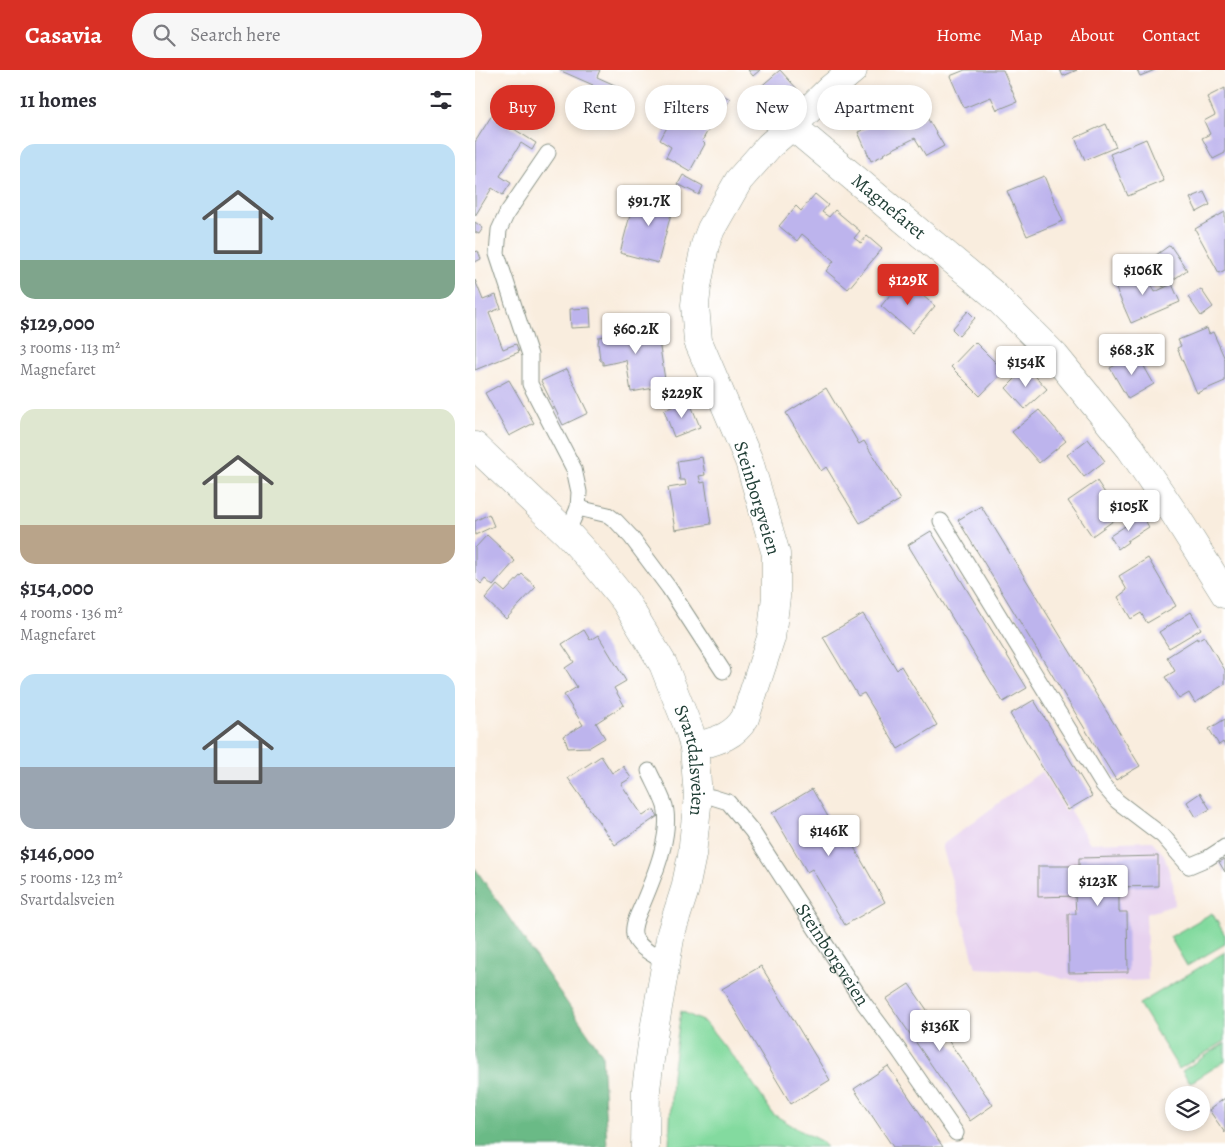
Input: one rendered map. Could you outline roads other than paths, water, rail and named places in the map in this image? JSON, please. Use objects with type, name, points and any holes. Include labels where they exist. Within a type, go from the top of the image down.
[{"type":"street","name":"Steinborgveien","points":[[807,111],[853,70]]},
{"type":"street","name":"Steinborgveien","points":[[694,747],[731,734],[741,725],[745,718],[771,638],[777,569],[773,541],[749,461],[698,341],[695,305],[697,287],[705,245],[711,229],[731,192],[769,146],[787,130]]},
{"type":"street","name":"Magnefaret","points":[[797,130],[992,293],[1055,356],[1130,448],[1177,516],[1225,594]]},
{"type":"street","name":"Svartdalsveien","points":[[475,446],[567,533],[597,565],[625,601],[663,664],[690,732],[694,747],[698,796],[692,855],[685,889],[671,933],[654,1030],[647,1089],[645,1147]]},
{"type":"lane","points":[[548,153],[507,213],[499,230],[497,254],[531,355],[531,384],[574,469],[579,492],[578,508],[567,533]]},
{"type":"lane","points":[[578,508],[607,515],[616,521],[631,537],[665,581],[723,671]]},
{"type":"lane","points":[[941,521],[1103,785],[1117,801],[1163,836],[1189,866],[1208,858],[1225,847]]},
{"type":"lane","points":[[649,771],[665,806],[667,818],[663,844],[651,883],[634,926],[634,934],[639,943],[666,963]]},
{"type":"lane","name":"Steinborgveien","points":[[698,796],[712,796],[729,802],[752,831],[863,1002],[898,1048],[956,1133]]}]
